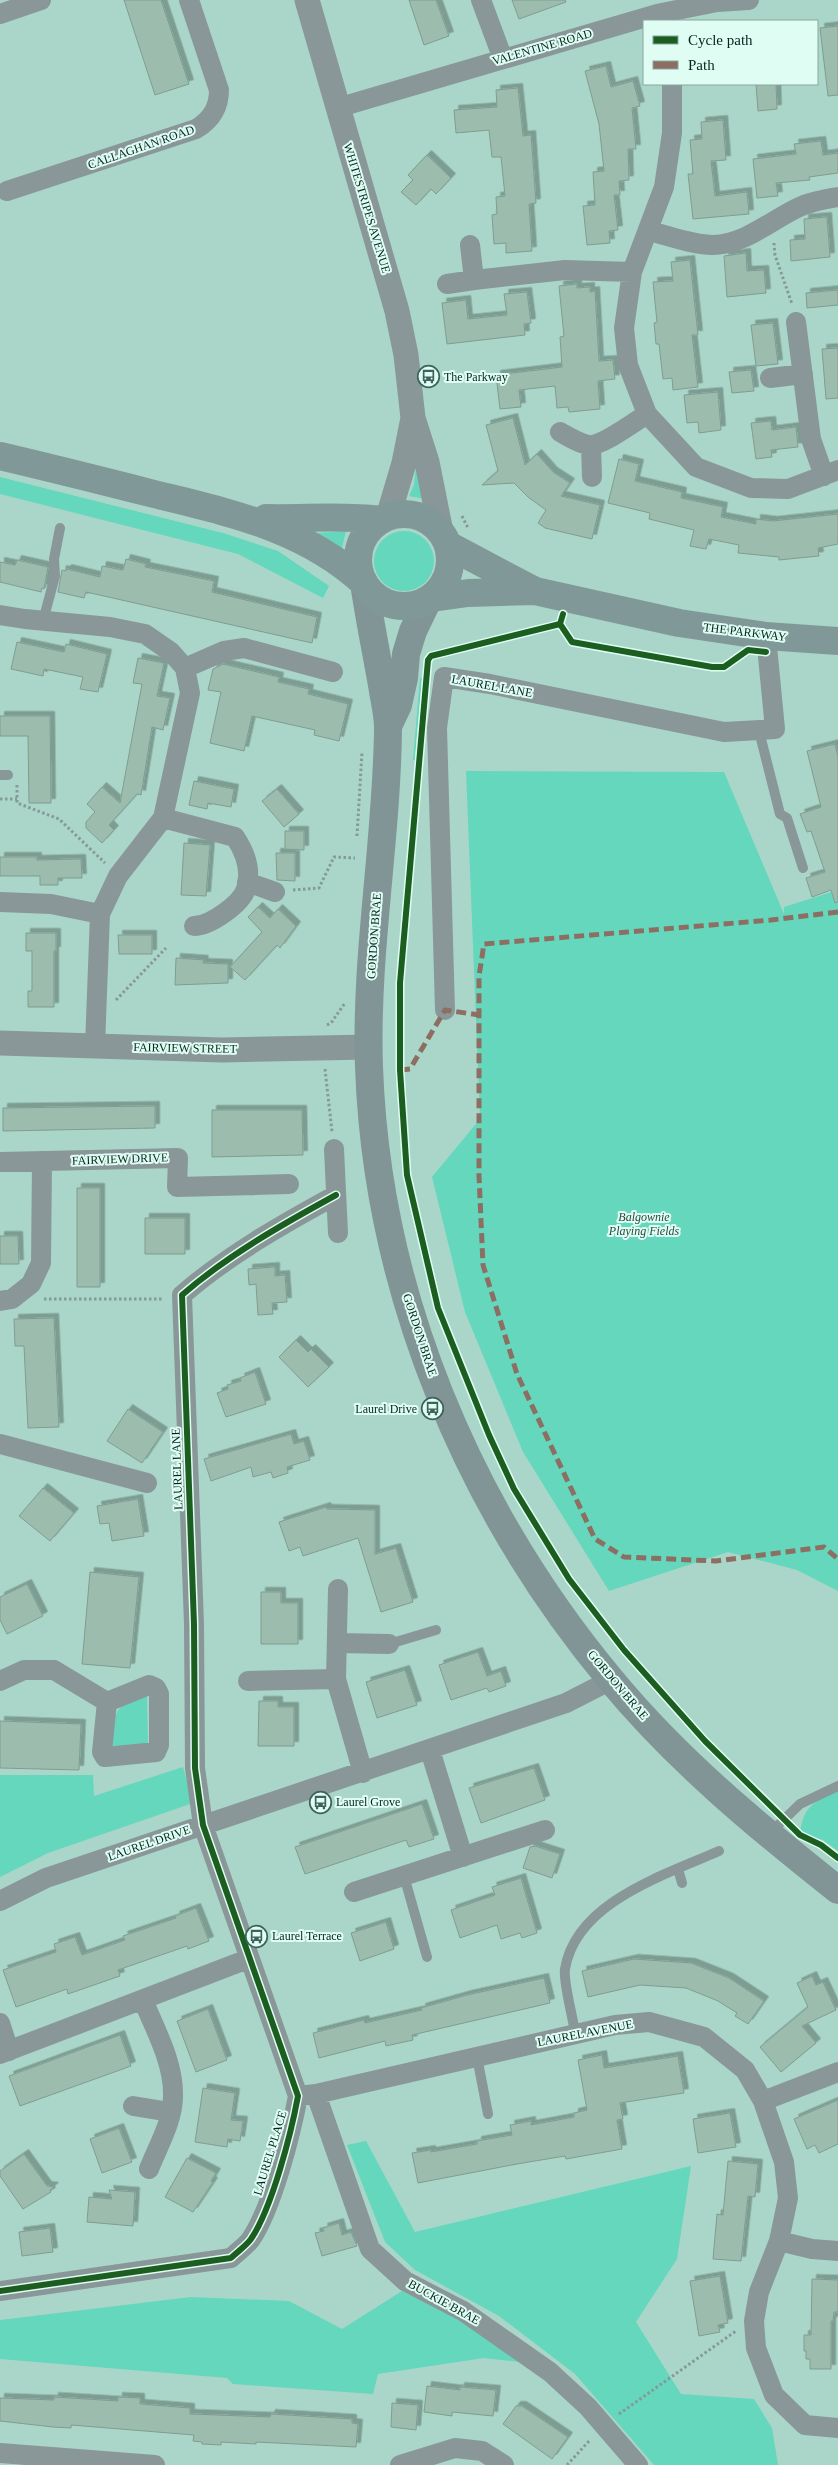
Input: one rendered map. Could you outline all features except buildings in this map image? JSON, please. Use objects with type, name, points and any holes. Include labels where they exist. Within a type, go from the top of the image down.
[{"type":"main road","points":[[0,456],[247,517],[300,538],[344,565],[373,594],[386,603],[414,606],[430,599],[442,587],[449,574],[451,560],[445,539],[431,522],[417,516],[402,514],[385,518],[360,517],[311,520],[247,517]]},
{"type":"main road","points":[[364,583],[359,566],[360,548],[365,536],[385,518]]},
{"type":"main road","name":"THE PARKWAY","points":[[445,539],[536,591]]},
{"type":"main road","name":"GORDON BRAE","points":[[364,583],[388,724],[374,926],[369,1047],[374,1127],[384,1200],[407,1296],[430,1369],[461,1444],[520,1554],[550,1600],[611,1680],[698,1772],[769,1834],[838,1890]]},
{"type":"main road","name":"THE PARKWAY","points":[[430,599],[468,593],[536,591],[636,615],[766,636],[838,641]]},
{"type":"main road","name":"GORDON BRAE","points":[[388,724],[398,704],[408,646],[430,599]]},
{"type":"street","points":[[0,14],[41,0]]},
{"type":"street","name":"CALLAGHAN ROAD","points":[[8,191],[196,129],[207,121],[217,106],[219,90],[189,0]]},
{"type":"street","name":"WHITESTRIPES AVENUE","points":[[307,0],[397,311],[406,355],[413,418],[427,462],[445,539]]},
{"type":"street","points":[[481,0],[503,59]]},
{"type":"street","name":"VALENTINE ROAD","points":[[658,17],[717,2],[749,0]]},
{"type":"street","name":"VALENTINE ROAD","points":[[337,108],[503,59],[643,21]]},
{"type":"street","points":[[672,85],[672,133],[664,187],[632,272],[624,328],[628,365],[647,414],[696,467],[751,488],[788,489],[831,473],[811,439],[796,322]]},
{"type":"street","points":[[649,231],[699,244],[714,245],[731,242],[755,233],[804,205],[838,197]]},
{"type":"street","points":[[470,245],[474,280]]},
{"type":"street","points":[[447,284],[565,270],[632,272]]},
{"type":"street","points":[[770,378],[803,374]]},
{"type":"street","points":[[560,432],[574,440],[591,446],[603,441],[647,414]]},
{"type":"street","name":"WHITESTRIPES AVENUE","points":[[385,518],[404,463],[413,418]]},
{"type":"street","points":[[591,446],[592,477]]},
{"type":"street","points":[[0,615],[110,627],[145,634],[171,652],[185,668],[190,693],[163,818],[118,876],[100,914],[95,1046]]},
{"type":"street","points":[[759,731],[775,729],[766,636]]},
{"type":"street","points":[[185,668],[224,651],[244,648],[333,672]]},
{"type":"street","name":"LAUREL LANE","points":[[445,1010],[437,728],[444,677],[490,684],[724,732],[759,731]]},
{"type":"street","points":[[163,818],[235,837],[248,863],[246,890],[223,915],[203,926],[194,926]]},
{"type":"street","points":[[247,882],[275,892]]},
{"type":"street","points":[[0,902],[51,904],[100,914]]},
{"type":"street","name":"FAIRVIEW STREET","points":[[0,1043],[222,1050],[369,1047]]},
{"type":"street","points":[[334,1149],[338,1233]]},
{"type":"street","name":"FAIRVIEW DRIVE","points":[[0,1162],[178,1158],[177,1187],[289,1184]]},
{"type":"street","points":[[6,1300],[30,1284],[41,1263],[43,1227],[42,1162]]},
{"type":"street","points":[[182,1295],[202,1278],[288,1222],[336,1195]]},
{"type":"street","name":"LAUREL LANE","points":[[182,1295],[194,1624],[195,1768],[203,1825]]},
{"type":"street","points":[[0,1444],[147,1483]]},
{"type":"street","points":[[338,1589],[336,1680],[363,1772]]},
{"type":"street","points":[[337,1643],[389,1644]]},
{"type":"street","points":[[0,1682],[24,1670],[54,1670],[107,1702]]},
{"type":"street","points":[[248,1681],[336,1680]]},
{"type":"street","name":"LAUREL DRIVE","points":[[0,1901],[46,1878],[566,1703],[611,1680]]},
{"type":"street","points":[[430,1750],[463,1857]]},
{"type":"street","points":[[203,1825],[248,1958],[307,2095]]},
{"type":"street","points":[[354,1892],[545,1830]]},
{"type":"street","points":[[0,2023],[4,2052],[248,1958]]},
{"type":"street","points":[[143,2000],[172,2074],[173,2097],[166,2129],[148,2169]]},
{"type":"street","name":"LAUREL AVENUE","points":[[307,2095],[477,2058],[575,2033],[615,2025],[650,2022],[704,2036],[745,2070],[764,2101],[784,2162],[788,2198],[779,2241],[759,2292],[754,2321],[756,2348],[774,2395],[805,2425],[838,2428]]},
{"type":"street","points":[[764,2101],[838,2072]]},
{"type":"street","name":"LAUREL PLACE","points":[[0,2291],[231,2258],[251,2240],[265,2208],[292,2125],[307,2095]]},
{"type":"street","name":"BUCKIE BRAE","points":[[307,2095],[370,2249],[404,2281],[463,2311],[517,2347],[550,2372],[588,2407],[638,2465]]},
{"type":"street","points":[[133,2106],[170,2112]]},
{"type":"street","points":[[779,2241],[812,2249],[838,2251]]},
{"type":"street","points":[[400,2465],[455,2448],[482,2451],[504,2465]]},
{"type":"street","points":[[0,2453],[154,2465]]},
{"type":"lane","points":[[43,621],[55,576],[54,559],[60,528]]},
{"type":"lane","points":[[759,731],[780,814],[787,818],[803,868]]},
{"type":"lane","points":[[389,1644],[436,1630]]},
{"type":"lane","points":[[769,1834],[800,1804],[838,1786]]},
{"type":"lane","points":[[575,2033],[565,1971],[572,1946],[600,1911],[642,1885],[719,1851]]},
{"type":"lane","points":[[678,1869],[682,1882]]},
{"type":"lane","points":[[404,1876],[427,1957]]},
{"type":"lane","points":[[477,2058],[488,2114]]},
{"type":"path","points":[[773,222],[775,255],[796,322]]},
{"type":"path","points":[[356,839],[361,763]]},
{"type":"path","points":[[4,775],[17,775],[17,803],[59,819],[118,876]]},
{"type":"path","points":[[0,799],[17,799]]},
{"type":"path","points":[[355,868],[356,848]]},
{"type":"path","points":[[275,892],[319,888],[334,857],[355,858]]},
{"type":"path","points":[[96,1020],[166,948]]},
{"type":"path","points":[[323,1026],[331,1023],[350,997]]},
{"type":"path","points":[[324,1067],[334,1149]]},
{"type":"path","points":[[6,1300],[170,1299],[182,1295]]},
{"type":"path","points":[[567,2465],[604,2426],[742,2327],[754,2321]]},
{"type":"green space","points":[[416,465],[425,499],[409,496],[414,485]]},
{"type":"green space","points":[[0,477],[223,533],[278,551],[329,586],[323,598],[238,554],[0,494]]},
{"type":"green space","points":[[346,531],[341,552],[317,534],[318,533]]},
{"type":"green space","points":[[404,531],[420,536],[425,540],[429,545],[434,561],[429,577],[425,582],[420,586],[404,591],[388,586],[383,582],[379,577],[374,561],[379,545],[383,540],[388,536]]},
{"type":"green space","points":[[420,678],[422,678],[415,760],[413,760]]},
{"type":"green space","name":"Balgownie Playing Fields","points":[[466,771],[724,772],[784,914],[784,907],[838,890],[838,1591],[797,1570],[728,1552],[609,1591],[523,1452],[465,1312],[432,1177],[480,1119]]},
{"type":"green space","points":[[147,1692],[148,1746],[113,1746],[110,1739],[116,1713],[129,1700]]},
{"type":"green space","points":[[183,1767],[193,1803],[48,1853],[0,1877],[0,1775],[93,1775],[94,1796]]},
{"type":"green space","points":[[838,1790],[838,1851],[823,1840],[800,1833],[807,1810],[816,1802]]},
{"type":"green space","points":[[366,2141],[415,2232],[691,2166],[677,2259],[636,2322],[681,2394],[754,2399],[772,2428],[778,2465],[654,2465],[575,2374],[499,2316],[415,2270],[385,2242],[347,2145]]},
{"type":"green space","points":[[402,2291],[460,2319],[520,2362],[484,2358],[378,2374],[373,2394],[233,2384],[227,2378],[0,2359],[0,2320],[191,2297],[289,2301],[342,2329]]},
{"type":"marked path","points":[[838,912],[771,920],[484,944],[479,976],[479,1176],[483,1265],[517,1374],[595,1539],[624,1557],[716,1561],[824,1547],[838,1559]]},
{"type":"marked path","points":[[400,1070],[410,1069],[445,1010],[479,1015]]},
{"type":"cycle path","points":[[563,614],[560,624],[572,642],[712,667],[724,667],[748,650],[766,652]]},
{"type":"cycle path","points":[[560,624],[431,656],[428,660],[400,983],[400,1070],[407,1175],[438,1308],[489,1435],[514,1489],[569,1579],[624,1650],[705,1741],[800,1835],[821,1845],[838,1858]]},
{"type":"cycle path","points":[[0,2291],[231,2258],[249,2242],[259,2226],[280,2170],[298,2096],[203,1825],[195,1768],[194,1624],[182,1295],[237,1253],[336,1195]]},
{"type":"place","name":"The Parkway","points":[[428,377]]},
{"type":"place","name":"Laurel Drive","points":[[433,1409]]},
{"type":"place","name":"Laurel Grove","points":[[320,1802]]},
{"type":"place","name":"Laurel Terrace","points":[[256,1936]]}]
